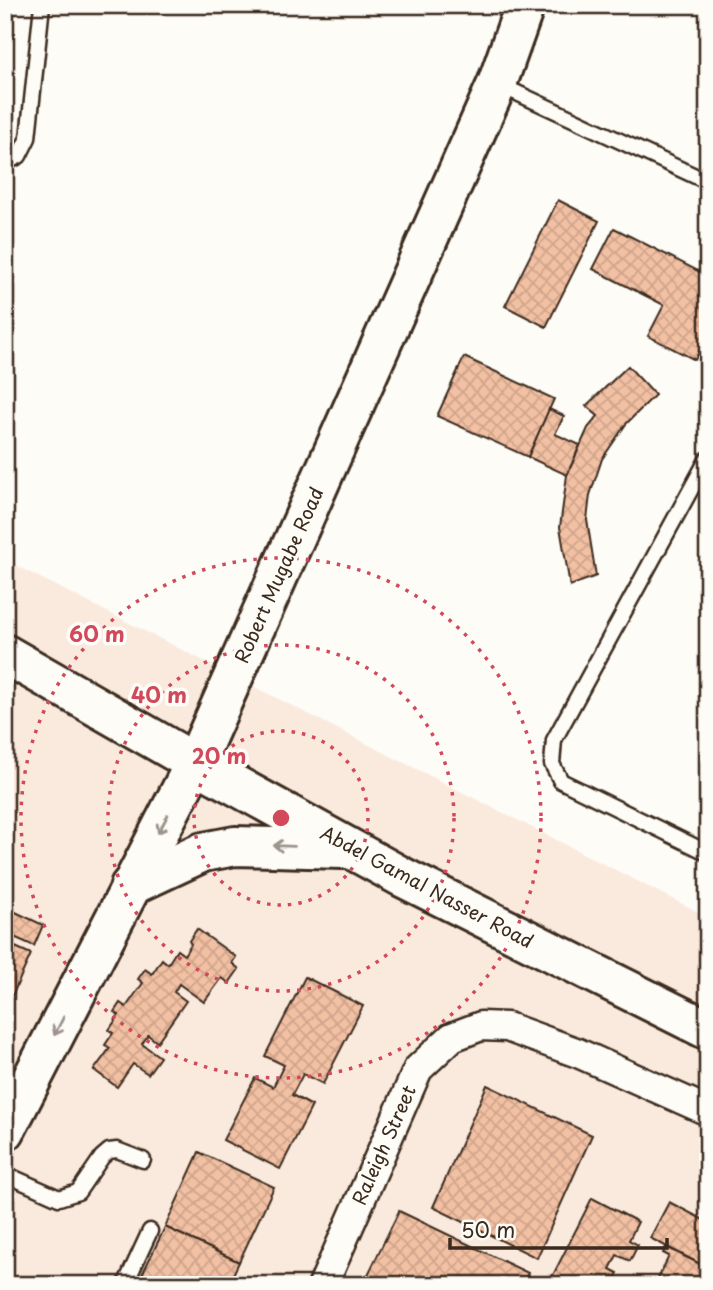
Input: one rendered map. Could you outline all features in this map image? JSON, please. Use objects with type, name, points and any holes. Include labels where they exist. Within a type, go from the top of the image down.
[{"type":"main road","name":"Robert Mugabe Road","points":[[5,1131],[195,763],[497,84],[525,5]]},
{"type":"main road","name":"Abdel Gamal Nasser Road","points":[[5,653],[195,763],[402,877],[708,1030]]},
{"type":"main road","points":[[131,886],[203,852],[235,846],[352,849]]},
{"type":"street","name":"Raleigh Street","points":[[323,1285],[418,1069],[452,1037],[481,1026],[507,1027],[579,1053],[708,1111]]},
{"type":"lane","points":[[5,163],[19,156],[28,138],[41,5]]},
{"type":"lane","points":[[497,84],[708,182]]},
{"type":"lane","points":[[708,458],[554,740],[552,764],[561,780],[708,853]]},
{"type":"lane","points":[[5,1174],[59,1198],[78,1192],[109,1151],[117,1150],[142,1160]]},
{"type":"lane","points":[[125,1285],[150,1231]]},
{"type":"shaded area","points":[[5,560],[708,917],[708,1285],[5,1285]]},
{"type":"building","points":[[558,200],[599,221],[546,327],[505,306]]},
{"type":"building","points":[[614,228],[708,276],[708,334],[695,360],[648,336],[664,305],[593,269]]},
{"type":"building","points":[[464,357],[554,399],[528,457],[437,416]]},
{"type":"building","points":[[628,366],[655,395],[626,424],[602,459],[590,495],[587,520],[596,576],[570,586],[560,527],[567,475],[588,428],[598,416],[586,406]]},
{"type":"building","points":[[549,409],[564,416],[555,434],[580,445],[567,475],[528,457]]},
{"type":"building","points":[[5,907],[43,925],[34,946],[5,933]]},
{"type":"building","points":[[197,929],[236,957],[232,963],[239,969],[229,983],[222,978],[204,1002],[179,984],[174,992],[186,1001],[157,1042],[148,1035],[142,1044],[160,1057],[148,1074],[133,1064],[117,1087],[94,1070],[110,1048],[105,1045],[113,1033],[109,1030],[119,1015],[114,1012],[120,1003],[126,1007],[143,983],[138,979],[145,969],[152,974],[162,959],[168,964],[177,950],[184,955]]},
{"type":"building","points":[[13,946],[31,954],[8,1005],[5,1004],[5,963]]},
{"type":"building","points":[[305,977],[363,1006],[323,1084],[303,1074],[292,1095],[312,1106],[280,1169],[223,1140],[255,1078],[273,1087],[284,1065],[265,1056]]},
{"type":"building","points":[[487,1085],[592,1135],[537,1258],[433,1207]]},
{"type":"building","points":[[199,1152],[274,1187],[239,1262],[165,1227]]},
{"type":"building","points":[[592,1198],[638,1222],[629,1240],[638,1245],[630,1261],[617,1255],[610,1269],[618,1273],[612,1285],[548,1285]]},
{"type":"building","points":[[669,1202],[708,1222],[708,1258],[704,1266],[650,1238]]},
{"type":"building","points":[[399,1211],[528,1273],[522,1285],[363,1285]]},
{"type":"building","points":[[165,1227],[239,1262],[230,1281],[234,1285],[137,1285]]},
{"type":"building","points":[[666,1247],[708,1268],[707,1285],[655,1285],[669,1256],[663,1253]]}]
